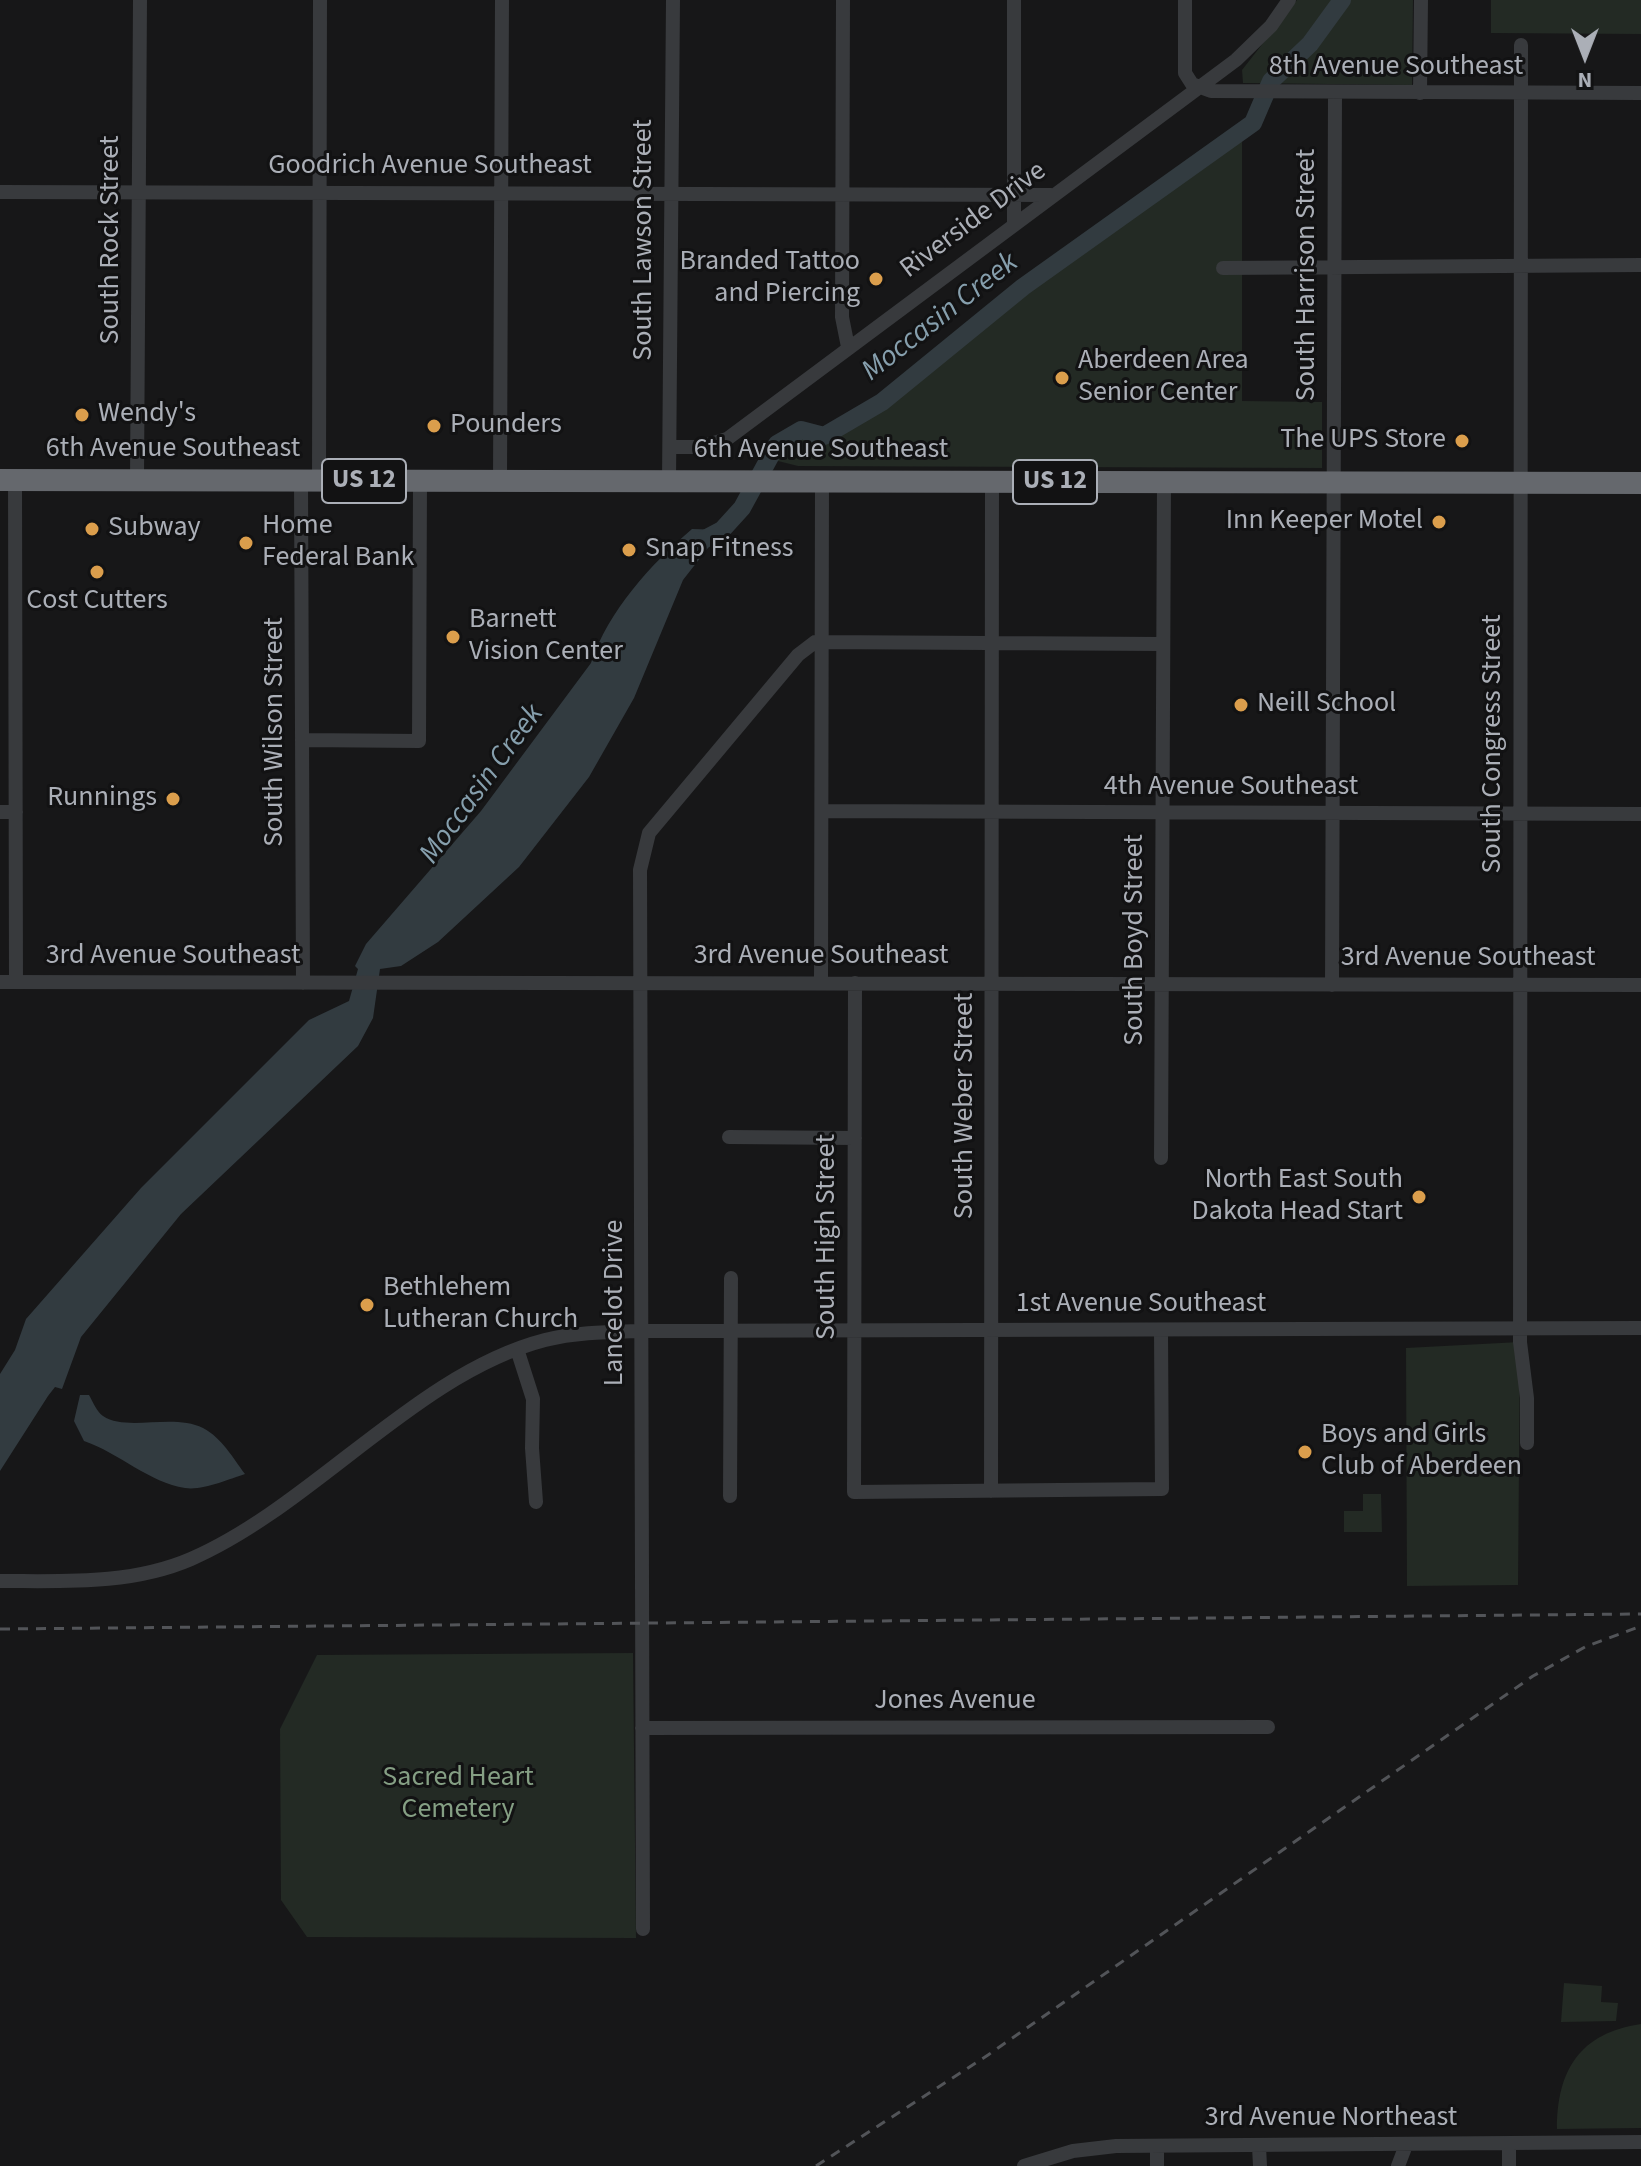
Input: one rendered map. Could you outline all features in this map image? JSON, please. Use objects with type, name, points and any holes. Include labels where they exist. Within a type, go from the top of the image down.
[{"type":"highway","name":"6th Avenue Southeast","points":[[8,480],[1641,483]]},
{"type":"street","name":"South Rock Street","points":[[137,480],[140,0]]},
{"type":"street","name":"South Wilson Street","points":[[303,983],[302,740],[320,193],[320,0]]},
{"type":"street","points":[[500,480],[502,0]]},
{"type":"street","name":"South Lawson Street","points":[[669,481],[673,0]]},
{"type":"street","points":[[843,0],[842,317],[848,347]]},
{"type":"street","points":[[1014,0],[1014,223]]},
{"type":"street","points":[[1185,0],[1185,73],[1199,88]]},
{"type":"street","name":"Riverside Drive","points":[[670,447],[718,444],[1250,49],[1289,0]]},
{"type":"street","points":[[1420,93],[1421,0]]},
{"type":"street","name":"South Congress Street","points":[[1521,45],[1520,1329],[1527,1398],[1527,1443]]},
{"type":"street","name":"8th Avenue Southeast","points":[[1199,88],[1246,94],[1641,93]]},
{"type":"street","name":"South Harrison Street","points":[[1332,985],[1335,94]]},
{"type":"street","name":"Goodrich Avenue Southeast","points":[[0,192],[1051,195]]},
{"type":"street","points":[[1223,268],[1641,265]]},
{"type":"street","points":[[8,480],[16,812],[16,982]]},
{"type":"street","points":[[302,740],[419,741],[420,481]]},
{"type":"street","name":"South Weber Street","points":[[991,1491],[992,481]]},
{"type":"street","points":[[821,982],[822,482]]},
{"type":"street","name":"South Boyd Street","points":[[1161,1158],[1164,482]]},
{"type":"street","points":[[822,641],[1162,644]]},
{"type":"street","name":"Lancelot Drive","points":[[643,1929],[640,870],[649,833],[798,655],[806,647],[822,641]]},
{"type":"street","name":"4th Avenue Southeast","points":[[822,811],[1641,814]]},
{"type":"street","points":[[0,812],[16,812]]},
{"type":"street","name":"3rd Avenue Southeast","points":[[0,982],[1641,985]]},
{"type":"street","name":"South High Street","points":[[855,983],[854,1492],[991,1491]]},
{"type":"street","points":[[729,1137],[855,1138]]},
{"type":"street","points":[[730,1496],[731,1278]]},
{"type":"street","name":"1st Avenue Southeast","points":[[0,1581],[131,1576],[190,1559],[247,1527],[449,1384],[517,1349],[570,1335],[642,1331],[1161,1332],[1641,1328]]},
{"type":"street","points":[[991,1491],[1162,1489],[1161,1332]]},
{"type":"street","points":[[517,1349],[533,1399],[536,1502]]},
{"type":"street","name":"Jones Avenue","points":[[642,1728],[1268,1727]]},
{"type":"street","name":"3rd Avenue Northeast","points":[[1024,2166],[1082,2149],[1157,2146],[1641,2142]]},
{"type":"street","points":[[1509,2144],[1509,2166]]},
{"type":"street","points":[[1398,2166],[1406,2145]]},
{"type":"street","points":[[1157,2146],[1157,2166]]},
{"type":"street","points":[[1259,2146],[1260,2166]]},
{"type":"green space","points":[[1297,0],[1413,0],[1412,85],[1243,83],[1242,70]]},
{"type":"green space","points":[[1491,0],[1641,0],[1641,34],[1491,33]]},
{"type":"green space","points":[[1242,131],[1242,401],[1322,402],[1322,468],[798,466],[770,459],[777,444],[801,430],[824,436],[882,402],[1023,287]]},
{"type":"green space","points":[[1520,1342],[1518,1585],[1407,1586],[1406,1348]]},
{"type":"green space","points":[[1363,1494],[1381,1494],[1382,1532],[1344,1532],[1344,1511],[1363,1511]]},
{"type":"green space","name":"Sacred Heart Cemetery","points":[[633,1653],[636,1938],[307,1937],[281,1900],[280,1729],[317,1655]]},
{"type":"green space","points":[[1564,1983],[1602,1986],[1601,2002],[1618,2003],[1616,2021],[1561,2022]]},
{"type":"green space","points":[[1641,2024],[1641,2128],[1557,2129],[1562,2089],[1567,2072],[1576,2058],[1602,2036]]},
{"type":"shaded area","points":[[692,529],[722,530],[683,580],[634,698],[589,777],[519,867],[438,942],[401,966],[380,969],[373,1018],[358,1046],[181,1214],[81,1337],[62,1389],[55,1387],[48,1396],[0,1471],[0,1374],[15,1350],[26,1319],[141,1188],[309,1020],[349,1001],[358,969],[355,966],[366,944],[481,811],[591,663],[608,625],[632,590],[661,557]]},
{"type":"shaded area","points":[[80,1395],[89,1395],[101,1414],[113,1420],[125,1423],[178,1422],[203,1428],[221,1443],[245,1474],[199,1488],[185,1488],[159,1480],[84,1441],[74,1421]]},
{"type":"waterway","name":"Moccasin Creek","points":[[703,540],[722,530],[742,508],[777,444],[801,430],[824,436],[882,402],[1023,287],[1253,123],[1271,81],[1310,44],[1342,0]]},
{"type":"railway","points":[[0,1629],[1641,1614]]},
{"type":"railway","points":[[816,2166],[988,2055],[1533,1676],[1585,1647],[1641,1626]]},
{"type":"place","name":"Branded Tattoo and Piercing","points":[[876,279]]},
{"type":"place","name":"Aberdeen Area Senior Center","points":[[1062,378]]},
{"type":"place","name":"Wendy's","points":[[82,415]]},
{"type":"place","name":"Pounders","points":[[434,426]]},
{"type":"place","name":"The UPS Store","points":[[1462,441]]},
{"type":"place","name":"Inn Keeper Motel","points":[[1439,522]]},
{"type":"place","name":"Subway","points":[[92,529]]},
{"type":"place","name":"Home Federal Bank","points":[[246,543]]},
{"type":"place","name":"Snap Fitness","points":[[629,550]]},
{"type":"place","name":"Cost Cutters","points":[[97,572]]},
{"type":"place","name":"Barnett Vision Center","points":[[453,637]]},
{"type":"place","name":"Neill School","points":[[1241,705]]},
{"type":"place","name":"Runnings","points":[[173,799]]},
{"type":"place","name":"North East South Dakota Head Start","points":[[1419,1197]]},
{"type":"place","name":"Bethlehem Lutheran Church","points":[[367,1305]]},
{"type":"place","name":"Boys and Girls Club of Aberdeen","points":[[1305,1452]]}]
